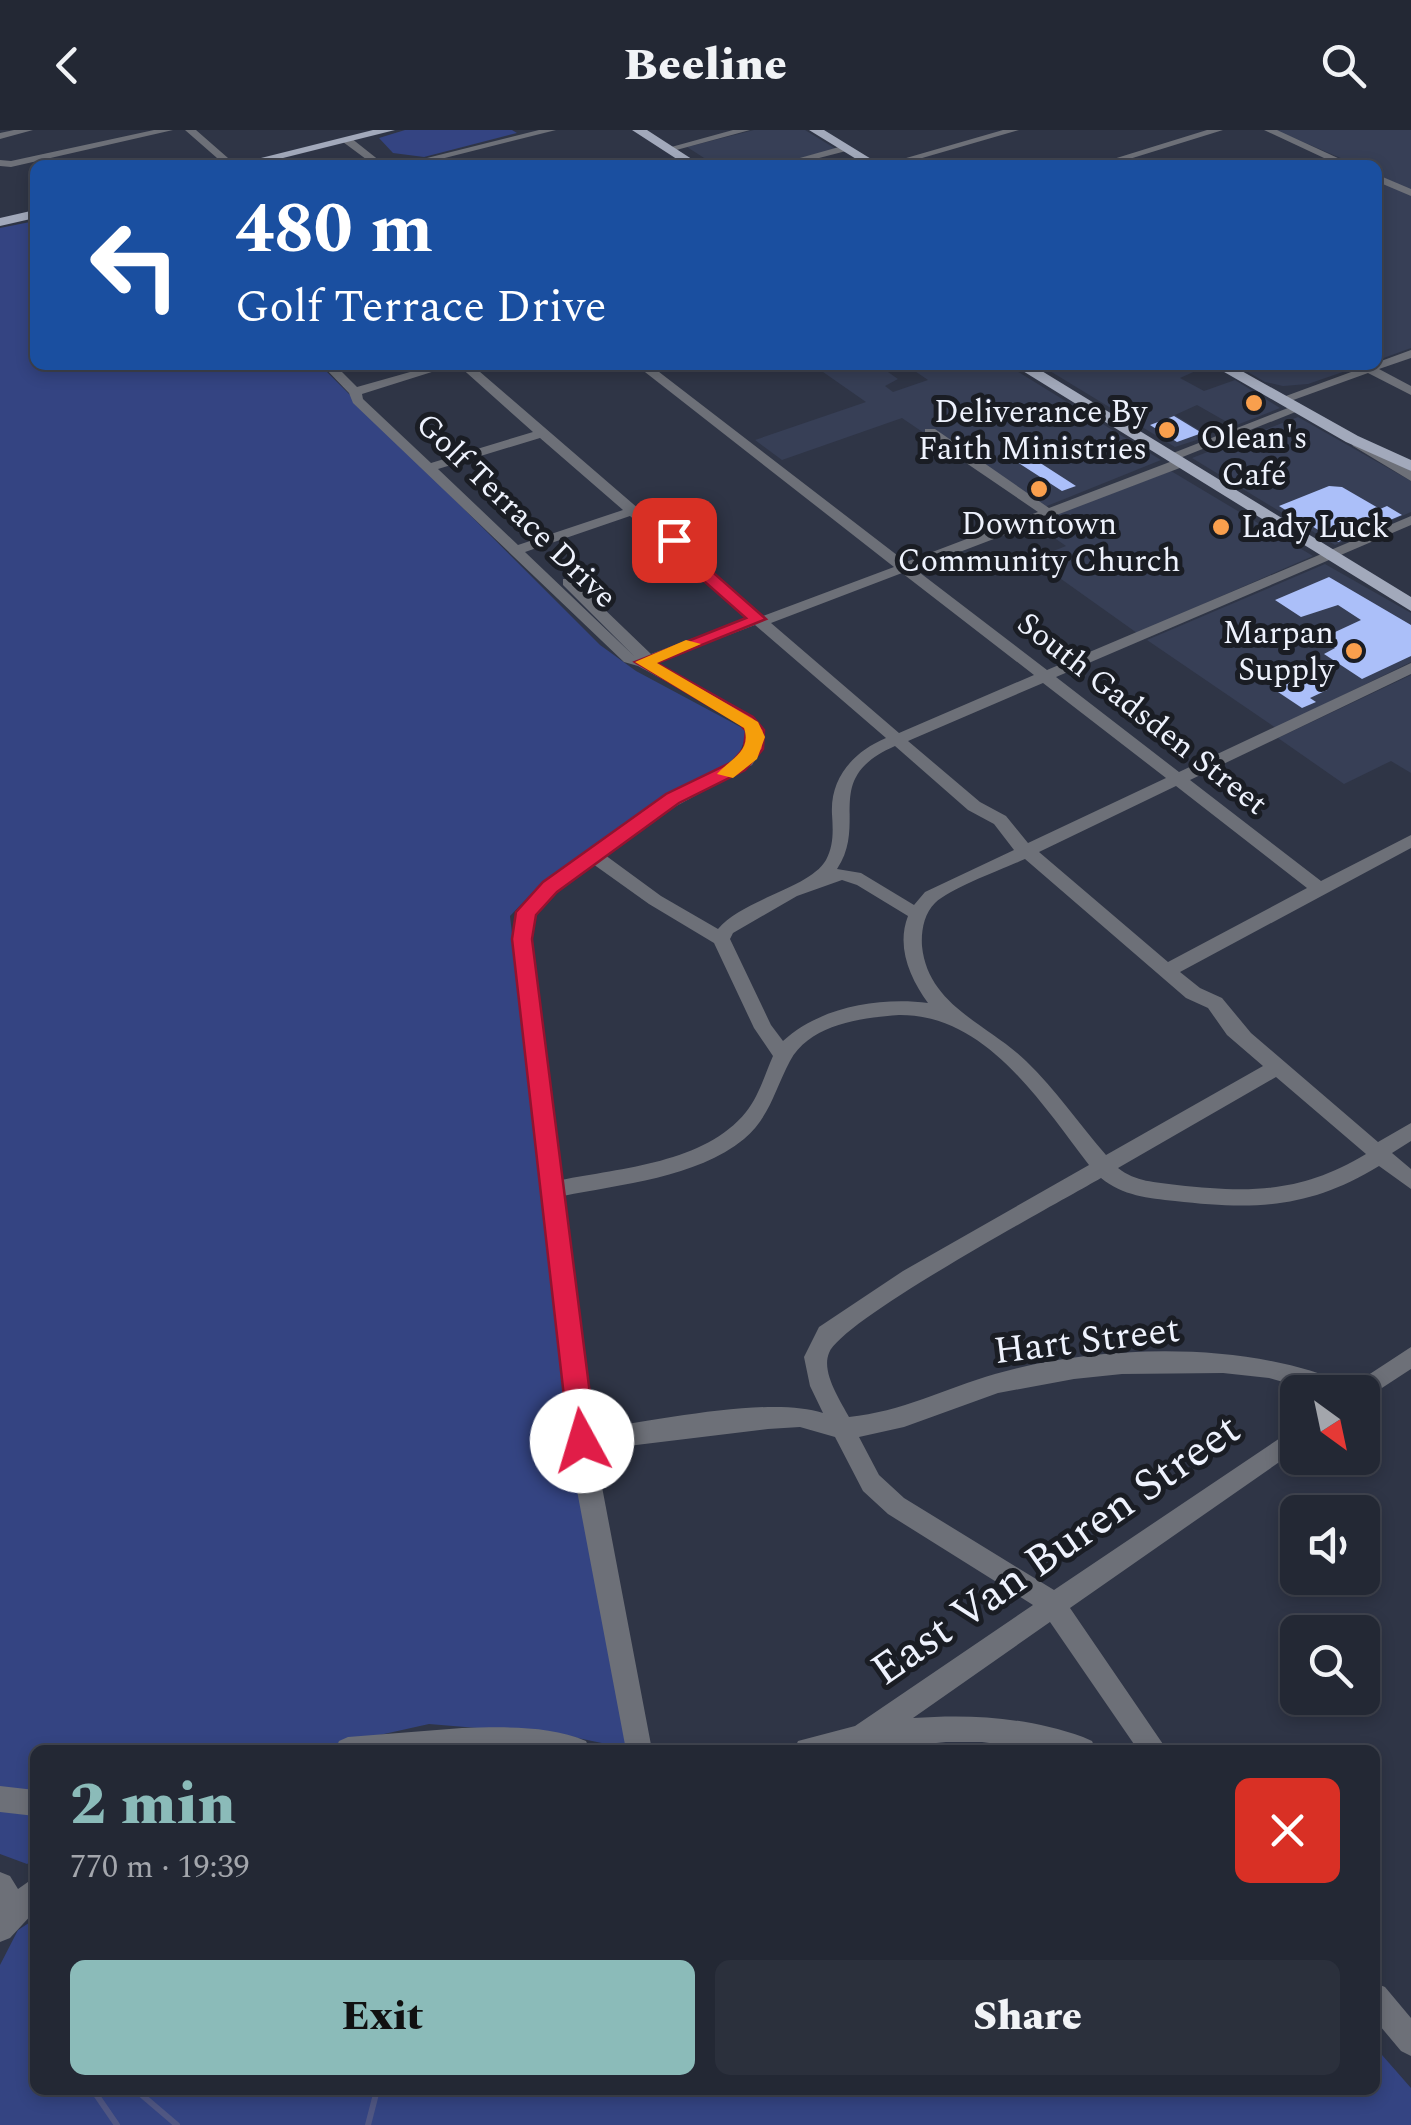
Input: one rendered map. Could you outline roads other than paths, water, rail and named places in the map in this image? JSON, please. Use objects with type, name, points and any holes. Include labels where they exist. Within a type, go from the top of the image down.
[{"type":"main road","points":[[257,160],[389,130]]},
{"type":"main road","points":[[638,130],[687,160]]},
{"type":"main road","points":[[815,130],[866,160]]},
{"type":"main road","points":[[0,222],[30,215]]},
{"type":"main road","points":[[1028,370],[1411,605]]},
{"type":"main road","points":[[1229,370],[1352,439],[1411,466]]},
{"type":"street","points":[[0,136],[28,130]]},
{"type":"street","points":[[0,163],[11,164],[168,130]]},
{"type":"street","points":[[190,130],[229,160]]},
{"type":"street","points":[[425,160],[551,130]]},
{"type":"street","points":[[669,149],[745,130]]},
{"type":"street","points":[[904,160],[1014,130]]},
{"type":"street","points":[[1116,160],[1218,130]]},
{"type":"street","points":[[1269,130],[1337,160]]},
{"type":"street","points":[[951,132],[970,142]]},
{"type":"street","points":[[346,140],[373,160]]},
{"type":"street","points":[[799,160],[846,148]]},
{"type":"street","points":[[1382,180],[1411,192]]},
{"type":"street","points":[[1382,364],[1411,354]]},
{"type":"street","name":"Golf Terrace Drive","points":[[333,370],[355,392],[357,400],[522,549],[629,660],[643,662],[746,720],[755,730],[754,749],[738,766],[672,798],[531,905],[522,939],[546,1146],[555,1189],[582,1441],[639,1745]]},
{"type":"street","points":[[355,392],[431,370]]},
{"type":"street","points":[[470,370],[512,406],[513,413],[537,429],[974,806],[987,826],[1020,845],[1193,993],[1204,1008],[1242,1035],[1411,1181]]},
{"type":"street","name":"South Gadsden Street","points":[[649,370],[1320,889]]},
{"type":"street","points":[[643,662],[1048,514],[1175,460],[1367,370]]},
{"type":"street","points":[[1371,370],[1411,391]]},
{"type":"street","points":[[434,466],[537,429]]},
{"type":"street","points":[[930,432],[1048,514]]},
{"type":"street","points":[[1352,439],[1411,476]]},
{"type":"street","points":[[522,549],[633,511]]},
{"type":"street","points":[[722,939],[727,928],[826,873],[840,847],[838,800],[844,778],[860,759],[898,739],[1411,520]]},
{"type":"street","points":[[1411,668],[1176,778],[1020,845],[940,890],[917,913],[912,934],[919,974],[927,993],[949,1015],[1023,1071],[1103,1166],[1126,1184],[1229,1200],[1267,1200],[1324,1188],[1411,1130]]},
{"type":"street","points":[[1166,971],[1411,841]]},
{"type":"street","points":[[594,856],[655,900],[722,939],[763,1028],[783,1056]]},
{"type":"street","points":[[826,873],[856,877],[917,913]]},
{"type":"street","points":[[555,1189],[651,1169],[729,1138],[755,1115],[793,1041],[837,1016],[916,1009],[949,1015]]},
{"type":"street","points":[[1151,1745],[1051,1602],[896,1506],[871,1483],[815,1370],[818,1347],[827,1334],[911,1277],[1277,1066]]},
{"type":"street","points":[[1380,1379],[1411,1357]]},
{"type":"street","name":"Hart Street","points":[[842,1428],[888,1420],[1000,1382],[1070,1371],[1217,1361],[1305,1375]]},
{"type":"street","points":[[582,1441],[798,1416],[842,1428]]},
{"type":"street","name":"East Van Buren Street","points":[[864,1736],[1051,1602],[1280,1448]]},
{"type":"street","points":[[827,1745],[864,1736],[1032,1734],[1048,1735],[1071,1745]]},
{"type":"street","points":[[393,1745],[455,1738],[504,1738],[547,1745]]},
{"type":"street","points":[[0,1798],[30,1802]]},
{"type":"street","points":[[1380,2003],[1411,2041]]},
{"type":"waterway","points":[[96,2095],[117,2125]]},
{"type":"waterway","points":[[142,2095],[177,2125]]},
{"type":"waterway","points":[[368,2125],[376,2095]]},
{"type":"place","name":"Olean's Café","points":[[1254,403]]},
{"type":"place","name":"Deliverance By Faith Ministries","points":[[1167,430]]},
{"type":"place","name":"Downtown Community Church","points":[[1039,489]]},
{"type":"place","name":"Lady Luck","points":[[1221,527]]},
{"type":"place","name":"Marpan Supply","points":[[1354,651]]}]
